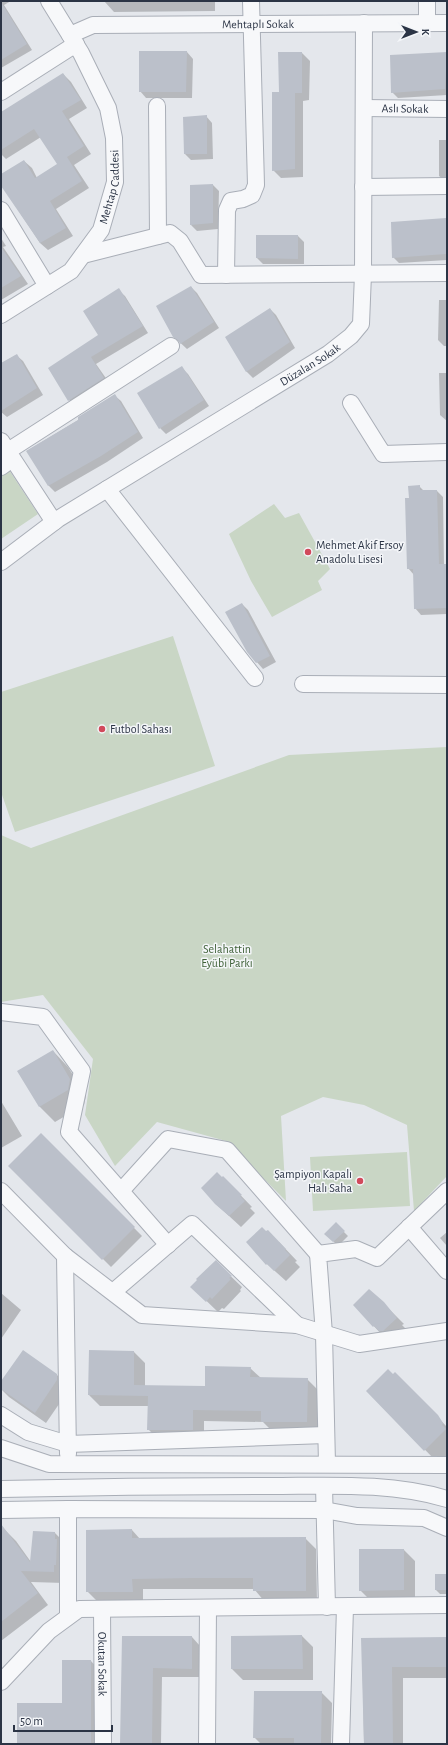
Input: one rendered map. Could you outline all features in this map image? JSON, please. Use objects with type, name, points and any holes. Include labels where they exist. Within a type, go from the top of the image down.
[{"type":"street","name":"Mehtap Caddesi","points":[[1,315],[71,271],[101,230],[116,182],[114,138],[108,108],[73,40],[49,1]]},
{"type":"street","points":[[226,275],[227,210],[231,201],[252,195],[256,185],[251,1]]},
{"type":"street","points":[[427,1],[427,23]]},
{"type":"street","name":"Düzalan Sokak","points":[[1,562],[54,522],[328,354],[351,336],[361,324],[363,274],[364,23]]},
{"type":"street","name":"Mehtaplı Sokak","points":[[1,92],[93,24],[447,23]]},
{"type":"street","points":[[157,106],[158,236]]},
{"type":"street","name":"Aslı Sokak","points":[[364,108],[447,108]]},
{"type":"street","points":[[363,187],[447,186]]},
{"type":"street","points":[[1,210],[47,286]]},
{"type":"street","points":[[83,255],[170,233],[180,241],[201,275],[447,273]]},
{"type":"street","points":[[54,522],[6,454],[171,346]]},
{"type":"street","points":[[351,403],[383,454],[447,452]]},
{"type":"street","points":[[106,489],[255,678]]},
{"type":"street","points":[[303,684],[447,685]]},
{"type":"street","points":[[1,1012],[43,1017],[82,1071],[69,1132],[168,1245]]},
{"type":"street","points":[[121,1191],[168,1139],[227,1150],[318,1254],[324,1334],[327,1464]]},
{"type":"street","points":[[1,1191],[66,1256],[142,1315],[296,1325],[359,1344],[447,1331]]},
{"type":"street","points":[[318,1254],[356,1249],[377,1258],[447,1191]]},
{"type":"street","points":[[113,1292],[192,1224],[296,1325]]},
{"type":"street","points":[[409,1227],[447,1271]]},
{"type":"street","points":[[66,1256],[68,1464]]},
{"type":"street","points":[[1,1415],[28,1432],[68,1444],[326,1435]]},
{"type":"street","points":[[1,1448],[49,1464],[447,1465]]},
{"type":"street","points":[[1,1489],[126,1486],[363,1486],[425,1492],[447,1499]]},
{"type":"street","points":[[324,1486],[327,1608]]},
{"type":"street","points":[[68,1509],[68,1616]]},
{"type":"street","points":[[1,1510],[324,1510],[357,1516],[424,1518],[447,1528]]},
{"type":"street","points":[[1,1682],[49,1631],[79,1609],[447,1606]]},
{"type":"street","points":[[341,1744],[345,1607]]},
{"type":"street","name":"Okutan Sokak","points":[[102,1608],[103,1744]]},
{"type":"street","points":[[207,1744],[208,1608]]},
{"type":"green space","points":[[9,470],[38,514],[1,539],[1,476]]},
{"type":"green space","points":[[274,504],[285,518],[299,513],[330,569],[318,581],[322,590],[272,617],[251,581],[229,534]]},
{"type":"green space","name":"Futbol Sahası","points":[[173,636],[215,766],[15,832],[1,792],[1,692]]},
{"type":"green space","name":"Selahattin Eyübi Parkı","points":[[447,747],[447,1176],[414,1211],[407,1125],[364,1105],[323,1097],[281,1116],[286,1201],[226,1141],[157,1122],[115,1166],[85,1115],[93,1059],[43,995],[1,1002],[1,835],[31,848],[289,755]]},
{"type":"green space","name":"Şampiyon Kapalı Halı Saha","points":[[407,1152],[410,1206],[313,1211],[310,1157]]},
{"type":"building","points":[[1,2],[27,44],[1,60]]},
{"type":"building","points":[[139,51],[187,51],[186,92],[139,92]]},
{"type":"building","points":[[278,52],[302,52],[302,93],[295,93],[295,169],[272,171],[272,92],[279,92]]},
{"type":"building","points":[[447,52],[445,89],[391,93],[390,55]]},
{"type":"building","points":[[63,73],[81,100],[62,111],[84,146],[67,157],[82,181],[50,201],[66,228],[40,243],[1,186],[1,174],[24,160],[35,178],[57,164],[34,129],[1,150],[1,112]]},
{"type":"building","points":[[207,115],[207,154],[184,154],[183,117]]},
{"type":"building","points":[[213,184],[213,223],[190,225],[190,185]]},
{"type":"building","points":[[446,218],[446,254],[392,258],[391,222]]},
{"type":"building","points":[[256,235],[298,235],[298,259],[256,258]]},
{"type":"building","points":[[1,247],[21,276],[1,288]]},
{"type":"building","points":[[191,286],[214,322],[180,344],[179,341],[173,337],[156,306]]},
{"type":"building","points":[[119,288],[143,326],[91,357],[104,378],[68,401],[48,368],[98,335],[83,311]]},
{"type":"building","points":[[270,308],[290,342],[246,372],[225,337]]},
{"type":"building","points":[[17,354],[37,388],[1,411],[1,363]]},
{"type":"building","points":[[182,366],[204,400],[159,429],[137,393]]},
{"type":"building","points":[[115,394],[138,432],[101,456],[48,486],[26,451],[78,420],[78,417]]},
{"type":"building","points":[[420,485],[420,490],[437,490],[439,564],[447,564],[447,608],[414,609],[413,569],[407,569],[405,498],[409,498],[408,486]]},
{"type":"building","points":[[242,603],[270,656],[256,663],[247,652],[225,612]]},
{"type":"building","points":[[53,1050],[70,1079],[68,1090],[39,1107],[17,1071]]},
{"type":"building","points":[[41,1133],[135,1227],[102,1260],[8,1166]]},
{"type":"building","points":[[217,1172],[242,1195],[240,1196],[245,1201],[229,1216],[215,1204],[201,1188]]},
{"type":"building","points":[[336,1222],[345,1231],[333,1242],[324,1234]]},
{"type":"building","points":[[262,1227],[266,1231],[268,1230],[290,1255],[274,1271],[267,1264],[266,1265],[246,1242]]},
{"type":"building","points":[[216,1260],[232,1276],[229,1278],[231,1279],[212,1299],[210,1297],[206,1302],[190,1287],[197,1280],[196,1279]]},
{"type":"building","points":[[369,1289],[384,1302],[397,1318],[383,1331],[379,1331],[374,1326],[373,1327],[353,1305]]},
{"type":"building","points":[[23,1350],[57,1374],[57,1380],[35,1413],[1,1389],[1,1381]]},
{"type":"building","points":[[89,1350],[134,1351],[134,1385],[205,1386],[205,1366],[251,1367],[250,1377],[308,1378],[307,1422],[261,1422],[261,1411],[193,1410],[193,1430],[147,1430],[148,1396],[88,1395]]},
{"type":"building","points":[[388,1369],[393,1374],[395,1372],[438,1415],[443,1423],[442,1425],[446,1429],[424,1451],[366,1391]]},
{"type":"building","points":[[1,1524],[30,1562],[33,1531],[55,1532],[55,1539],[57,1539],[56,1565],[54,1565],[54,1572],[21,1571],[38,1593],[1,1622]]},
{"type":"building","points":[[132,1529],[132,1538],[306,1537],[306,1591],[253,1591],[253,1578],[192,1578],[132,1579],[133,1592],[86,1592],[86,1530]]},
{"type":"building","points":[[359,1549],[404,1549],[404,1590],[359,1591]]},
{"type":"building","points":[[435,1574],[447,1574],[447,1590],[435,1590]]},
{"type":"building","points":[[302,1635],[303,1669],[231,1669],[231,1636]]},
{"type":"building","points":[[122,1636],[192,1636],[192,1669],[153,1668],[152,1744],[120,1744]]},
{"type":"building","points":[[447,1637],[447,1667],[392,1667],[393,1744],[364,1744],[361,1638]]},
{"type":"building","points":[[62,1660],[91,1660],[91,1744],[17,1744],[17,1703],[62,1703]]},
{"type":"building","points":[[254,1691],[322,1691],[321,1743],[294,1743],[294,1738],[253,1738]]},
{"type":"place","name":"Mehmet Akif Ersoy Anadolu Lisesi","points":[[308,552]]},
{"type":"place","name":"Futbol Sahası","points":[[102,729]]},
{"type":"place","name":"Şampiyon Kapalı Halı Saha","points":[[360,1181]]}]
